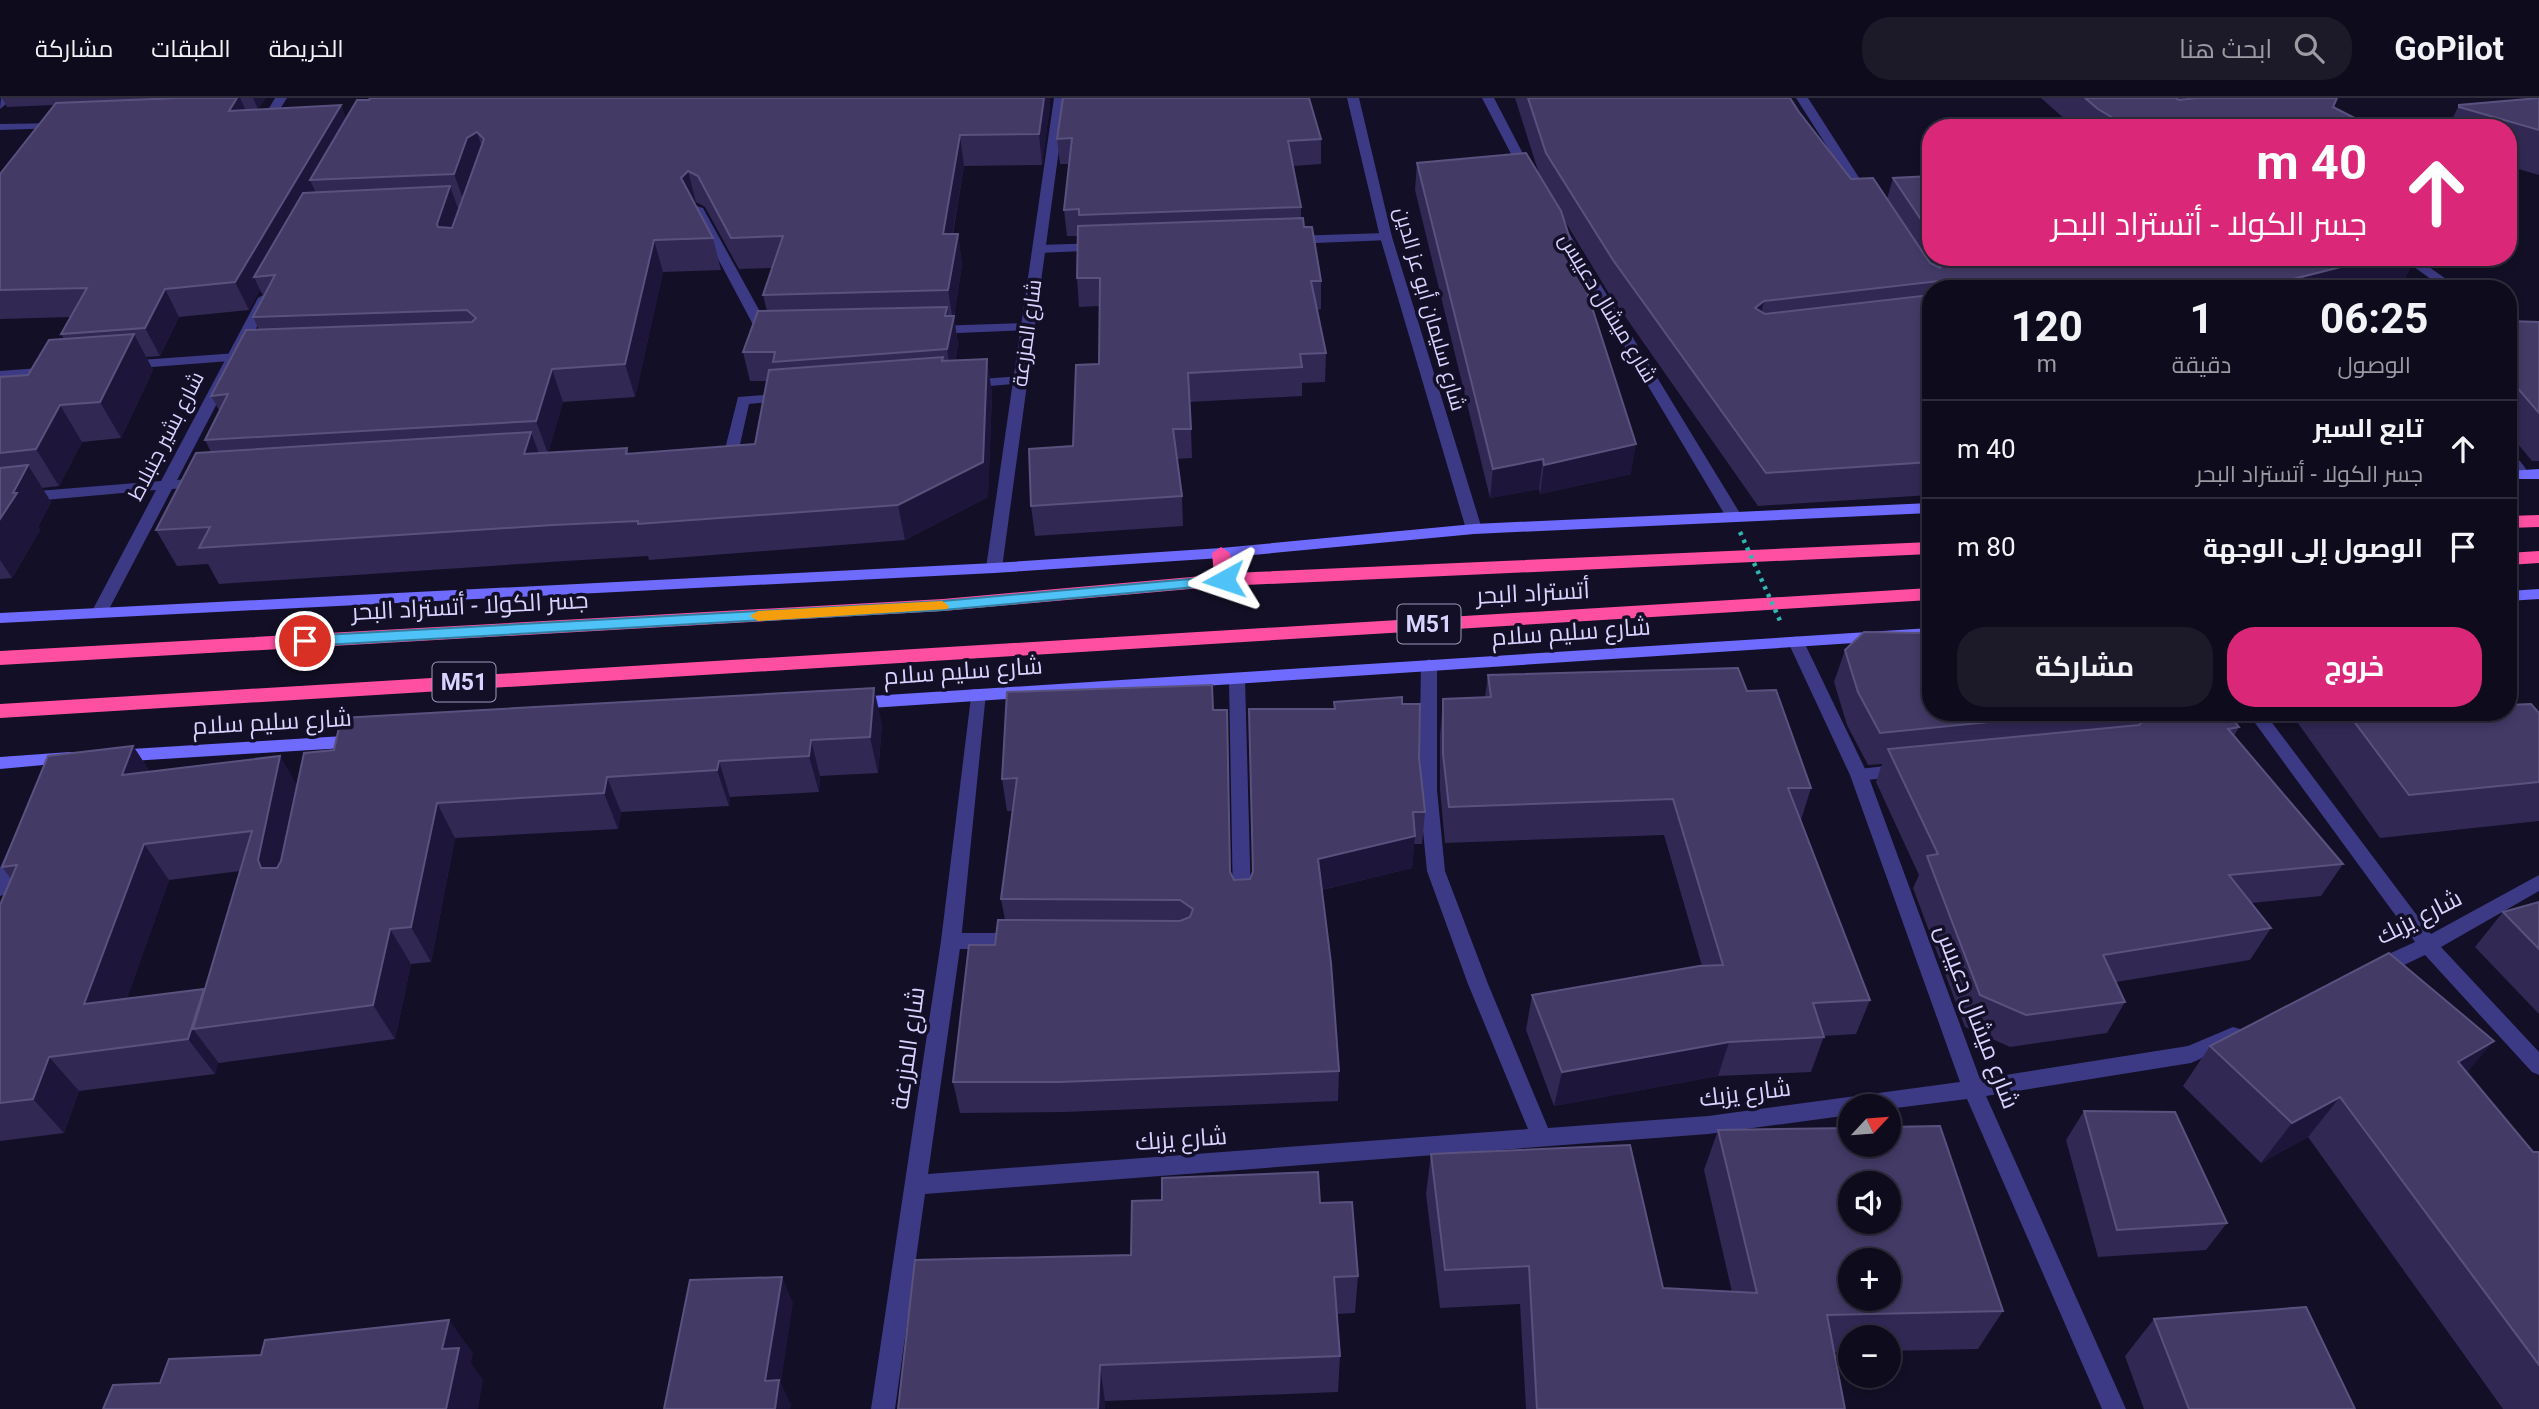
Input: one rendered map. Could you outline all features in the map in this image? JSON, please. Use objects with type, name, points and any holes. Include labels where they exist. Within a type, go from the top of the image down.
[{"type":"highway","points":[[2517,522],[2539,521]]},
{"type":"highway","name":"أتستراد البحر","points":[[943,606],[1224,580],[1922,548]]},
{"type":"highway","points":[[1221,553],[1224,580]]},
{"type":"highway","points":[[2517,558],[2539,557]]},
{"type":"highway","name":"أتستراد البحر","points":[[0,711],[1922,594]]},
{"type":"highway","name":"جسر الكولا - أتستراد البحر","points":[[0,658],[943,606]]},
{"type":"main road","points":[[2517,475],[2539,474]]},
{"type":"main road","points":[[0,618],[994,568],[1221,553],[1474,529],[1922,508]]},
{"type":"main road","points":[[2517,595],[2539,594]]},
{"type":"main road","name":"شارع سليم سلام","points":[[841,704],[1922,634]]},
{"type":"main road","name":"شارع سليم سلام","points":[[0,763],[89,757],[321,750],[377,740]]},
{"type":"street","points":[[0,106],[7,98]]},
{"type":"street","points":[[257,116],[277,115],[281,98]]},
{"type":"street","name":"شارع المزرعة","points":[[994,568],[1060,98]]},
{"type":"street","name":"شارع سليمان أبو عز الدين","points":[[1353,98],[1385,237],[1474,529]]},
{"type":"street","points":[[1488,98],[1534,185]]},
{"type":"street","points":[[1802,98],[1876,207]]},
{"type":"street","points":[[0,127],[79,124]]},
{"type":"street","points":[[43,136],[51,125]]},
{"type":"street","points":[[697,208],[765,334],[779,334]]},
{"type":"street","name":"شارع ميشال دعيبس","points":[[1555,220],[1733,515]]},
{"type":"street","points":[[1275,241],[1385,237]]},
{"type":"street","points":[[1039,249],[1122,246]]},
{"type":"street","points":[[2420,266],[2440,280]]},
{"type":"street","name":"شارع بشير جنبلاط","points":[[99,613],[271,287]]},
{"type":"street","points":[[917,330],[1027,327]]},
{"type":"street","points":[[109,366],[259,356]]},
{"type":"street","points":[[0,375],[68,370]]},
{"type":"street","points":[[951,385],[1020,380]]},
{"type":"street","points":[[725,449],[743,400],[798,396]]},
{"type":"street","points":[[0,499],[222,481]]},
{"type":"street","name":"شارع ميشال دعيبس","points":[[1796,642],[1859,775],[1973,1089],[2113,1409]]},
{"type":"street","points":[[1429,665],[1427,789],[1436,871],[1478,984],[1542,1138]]},
{"type":"street","points":[[1237,679],[1242,904]]},
{"type":"street","name":"شارع المزرعة","points":[[883,1409],[951,941],[978,693]]},
{"type":"street","points":[[2262,721],[2428,945],[2539,1066]]},
{"type":"street","points":[[45,783],[55,759]]},
{"type":"street","points":[[1859,775],[1914,769]]},
{"type":"street","points":[[0,889],[25,830]]},
{"type":"street","name":"شارع يزبك","points":[[2353,979],[2428,945],[2539,882]]},
{"type":"street","points":[[951,941],[1032,941]]},
{"type":"street","name":"شارع يزبك","points":[[914,1185],[1708,1125],[1973,1089],[2191,1054],[2254,1025]]},
{"type":"path","points":[[1740,532],[1781,623]]},
{"type":"building","points":[[237,98],[229,111],[341,105],[235,282],[165,289],[145,328],[61,334],[87,288],[0,290],[0,174],[56,103]]},
{"type":"building","points":[[1044,98],[1039,134],[960,135],[943,234],[958,234],[948,290],[763,295],[783,236],[731,238],[698,176],[688,171],[681,178],[713,238],[654,240],[625,364],[552,369],[536,421],[205,440],[228,394],[211,396],[246,330],[472,322],[476,318],[467,310],[253,317],[275,275],[254,277],[303,193],[450,186],[437,224],[438,227],[452,228],[484,139],[477,132],[467,138],[454,174],[310,180],[357,100]]},
{"type":"building","points":[[1063,98],[1309,98],[1321,139],[1288,141],[1301,207],[1079,215],[1079,209],[1064,210],[1072,138],[1057,139]]},
{"type":"building","points":[[1528,98],[1790,98],[1851,179],[1873,178],[1922,251],[1922,266],[2345,266],[2289,280],[1922,280],[1922,283],[1764,301],[1755,308],[1765,314],[1922,296],[1922,463],[1766,473],[1613,260],[1546,153]]},
{"type":"building","points":[[2085,98],[2337,98],[2333,107],[2356,119],[2115,119]]},
{"type":"building","points":[[2539,98],[2539,130],[2517,124],[2517,119],[2501,119],[2459,105]]},
{"type":"building","points":[[1526,153],[1561,211],[1636,444],[1544,465],[1543,459],[1493,469],[1417,163]]},
{"type":"building","points":[[1922,176],[1922,221],[1893,178]]},
{"type":"building","points":[[1303,218],[1304,227],[1312,227],[1321,281],[1311,281],[1326,353],[1300,354],[1302,367],[1188,373],[1191,429],[1173,429],[1182,496],[1031,506],[1029,449],[1073,446],[1076,365],[1099,364],[1100,278],[1077,278],[1078,226]]},
{"type":"building","points":[[947,307],[945,316],[954,316],[947,349],[773,362],[775,352],[743,352],[758,311]]},
{"type":"building","points":[[2517,321],[2539,322],[2539,413],[2517,387]]},
{"type":"building","points":[[134,334],[100,402],[60,405],[36,449],[0,453],[0,377],[28,375],[49,340]]},
{"type":"building","points":[[943,357],[942,361],[987,359],[983,462],[898,505],[638,524],[638,521],[553,525],[199,548],[210,527],[156,530],[196,453],[531,432],[524,454],[627,448],[626,454],[755,444],[769,370]]},
{"type":"building","points":[[28,465],[13,493],[17,493],[0,519],[0,468]]},
{"type":"building","points":[[1864,632],[1922,633],[1922,721],[2000,721],[1880,733],[1858,692],[1845,650]]},
{"type":"building","points":[[1738,668],[1747,691],[1776,690],[1811,788],[1788,788],[1870,1000],[1813,1003],[1824,1037],[1729,1042],[1562,1072],[1532,995],[1699,966],[1723,965],[1673,799],[1449,807],[1443,754],[1443,699],[1491,697],[1488,675]]},
{"type":"building","points":[[1212,685],[1213,710],[1227,710],[1230,872],[1234,880],[1250,879],[1253,872],[1249,709],[1335,709],[1334,702],[1402,697],[1402,704],[1420,704],[1419,758],[1425,812],[1413,812],[1415,836],[1318,859],[1331,963],[1339,1071],[1060,1082],[953,1082],[969,945],[995,945],[998,920],[1180,921],[1190,917],[1193,909],[1180,900],[1001,899],[1017,778],[1002,779],[1007,692]]},
{"type":"building","points":[[874,688],[870,737],[811,740],[809,756],[719,761],[717,770],[607,777],[604,793],[437,803],[411,927],[390,929],[373,1005],[193,1029],[252,831],[144,844],[84,1004],[204,989],[188,1039],[49,1057],[33,1099],[0,1103],[0,905],[17,865],[2,867],[48,756],[133,746],[122,775],[280,756],[258,860],[261,868],[277,868],[281,861],[304,753],[334,750],[341,718]]},
{"type":"building","points":[[2531,704],[2539,713],[2539,782],[2409,795],[2354,721],[2517,721],[2517,705]]},
{"type":"building","points":[[2143,721],[2234,721],[2239,727],[2228,729],[2343,864],[2229,875],[2271,928],[2103,955],[2125,1002],[2026,1015],[1980,995],[1927,856],[1938,854],[1888,749],[2139,725]]},
{"type":"building","points":[[2539,902],[2539,949],[2503,912]]},
{"type":"building","points":[[2389,953],[2494,1041],[2458,1062],[2533,1152],[2539,1152],[2539,1365],[2340,1097],[2292,1123],[2210,1046]]},
{"type":"building","points":[[2084,1111],[2175,1112],[2227,1223],[2117,1230]]},
{"type":"building","points":[[1940,1126],[2003,1311],[1827,1315],[1838,1372],[1838,1388],[1841,1388],[1845,1409],[1537,1409],[1529,1266],[1445,1270],[1431,1154],[1630,1145],[1663,1288],[1757,1293],[1718,1130],[1838,1128],[1838,1157],[1901,1157],[1901,1127]]},
{"type":"building","points":[[1318,1172],[1320,1203],[1352,1202],[1358,1276],[1334,1277],[1340,1356],[1100,1365],[1098,1409],[898,1409],[915,1260],[1131,1255],[1132,1201],[1162,1200],[1162,1178]]},
{"type":"building","points":[[782,1277],[765,1381],[779,1380],[775,1409],[664,1409],[690,1280]]},
{"type":"building","points":[[2306,1307],[2355,1409],[2189,1409],[2154,1319]]},
{"type":"building","points":[[449,1320],[442,1349],[459,1348],[446,1409],[103,1409],[113,1385],[160,1383],[169,1359],[261,1355],[265,1340]]},
{"type":"slow traffic","points":[[758,616],[942,606]]},
{"type":"route","points":[[305,641],[943,606],[1224,580]]}]
